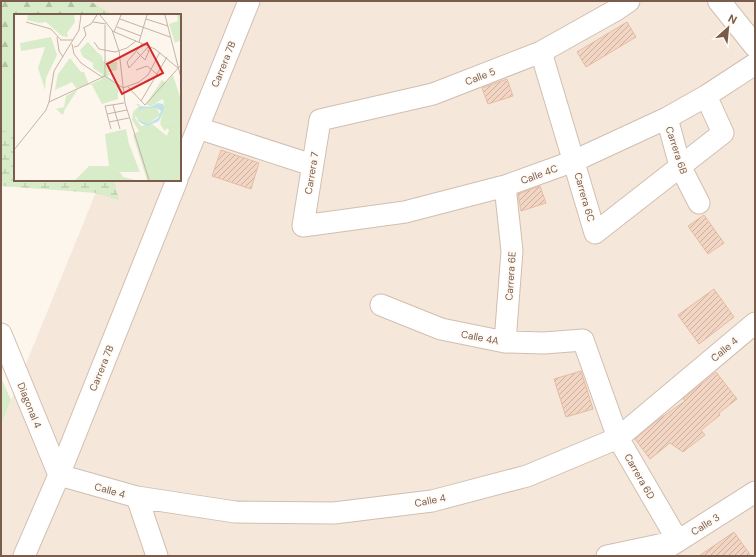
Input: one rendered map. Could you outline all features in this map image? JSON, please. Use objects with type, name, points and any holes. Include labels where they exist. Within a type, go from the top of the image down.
[{"type":"street","name":"Carrera 7B","points":[[181,170],[249,1]]},
{"type":"street","name":"Calle 5","points":[[320,120],[433,94],[541,52],[616,10],[629,1]]},
{"type":"street","points":[[719,1],[755,46]]},
{"type":"street","name":"Carrera 6C","points":[[541,52],[595,233],[723,133],[706,96]]},
{"type":"street","name":"Calle 4C","points":[[303,226],[405,212],[505,186],[574,161],[667,118],[706,96],[755,64]]},
{"type":"street","name":"Carrera 6B","points":[[667,118],[680,166],[698,203]]},
{"type":"street","name":"Carrera 7","points":[[303,226],[320,120]]},
{"type":"street","points":[[198,128],[312,165]]},
{"type":"street","name":"Carrera 7B","points":[[24,556],[59,475],[177,181]]},
{"type":"street","name":"Carrera 6E","points":[[504,342],[512,251],[505,186]]},
{"type":"street","name":"Calle 4A","points":[[381,305],[441,329],[504,342],[544,343],[583,340]]},
{"type":"street","name":"Calle 4","points":[[59,475],[137,497],[234,512],[334,513],[432,501],[527,476],[618,438],[755,323]]},
{"type":"street","name":"Diagonal 4","points":[[1,334],[59,475]]},
{"type":"street","name":"Carrera 6D","points":[[583,340],[618,438],[678,540]]},
{"type":"street","name":"Calle 3","points":[[655,556],[755,492]]},
{"type":"street","points":[[137,497],[157,556]]},
{"type":"street","points":[[607,556],[678,540]]},
{"type":"shaded area","points":[[90,1],[755,1],[755,556],[1,556],[1,425],[101,181],[181,181],[181,14],[112,14]]},
{"type":"green space","points":[[1,1],[90,1],[112,14],[14,14],[14,78],[1,73]]},
{"type":"green space","points":[[1,73],[14,78],[14,134],[1,130]]},
{"type":"green space","points":[[1,130],[14,134],[14,181],[114,181],[119,200],[96,193],[1,186]]},
{"type":"green space","points":[[1,378],[11,400],[1,425]]},
{"type":"building","points":[[627,22],[636,37],[586,67],[577,52]]},
{"type":"building","points":[[507,79],[513,96],[488,104],[482,88]]},
{"type":"building","points":[[221,150],[259,163],[251,189],[212,176]]},
{"type":"building","points":[[540,186],[546,203],[521,211],[518,194]]},
{"type":"building","points":[[704,215],[724,243],[708,254],[688,226]]},
{"type":"building","points":[[714,289],[734,317],[699,344],[678,315]]},
{"type":"building","points":[[581,371],[593,409],[566,417],[554,379]]},
{"type":"building","points":[[716,372],[737,399],[701,430],[705,435],[683,452],[670,443],[650,459],[635,439],[655,422],[685,401],[683,399]]},
{"type":"building","points":[[734,532],[751,556],[699,556]]}]
